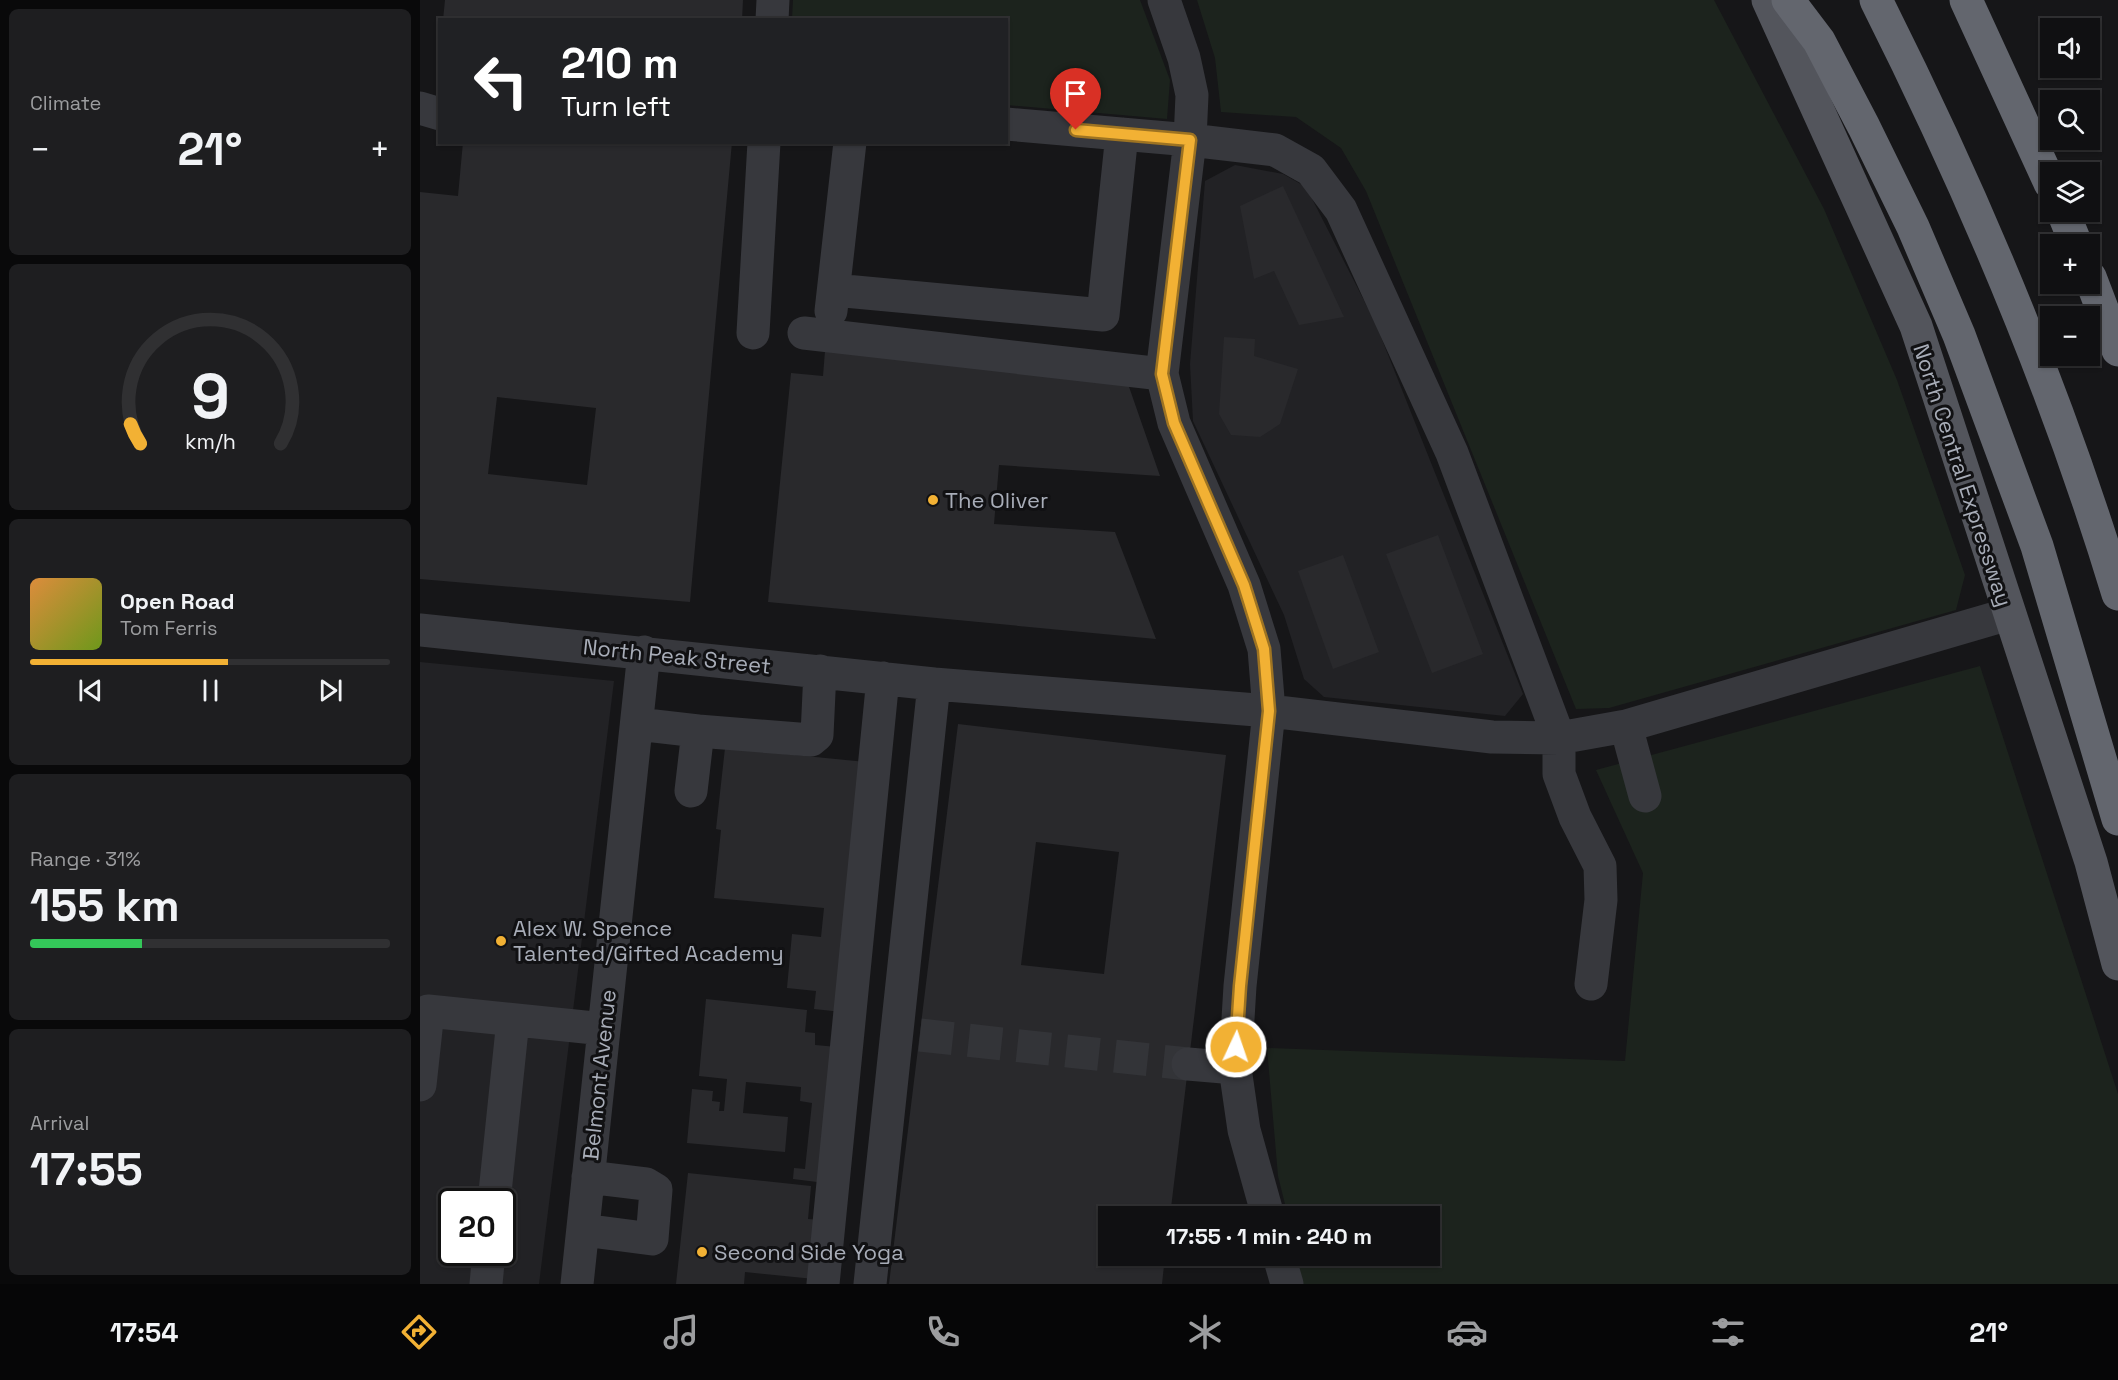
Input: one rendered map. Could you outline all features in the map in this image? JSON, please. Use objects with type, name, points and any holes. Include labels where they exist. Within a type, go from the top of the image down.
[{"type":"highway","points":[[1788,0],[1819,41],[1864,127],[1913,227],[1959,335],[2037,546],[2118,819]]},
{"type":"highway","points":[[1876,0],[1929,105],[1996,258],[2058,414],[2118,594]]},
{"type":"highway","points":[[1966,0],[2040,162]]},
{"type":"highway","points":[[2097,294],[2118,350]]},
{"type":"main road","name":"North Central Expressway","points":[[1768,0],[1916,326],[2008,614],[2091,862],[2118,964]]},
{"type":"street","points":[[772,18],[773,0]]},
{"type":"street","points":[[1164,0],[1184,58],[1192,95],[1190,140],[1162,374],[1174,423],[1244,585],[1264,649],[1269,711],[1240,986],[1235,1068],[1245,1130],[1265,1206]]},
{"type":"street","points":[[420,108],[438,113]]},
{"type":"street","points":[[1008,124],[1275,150],[1311,170],[1341,210],[1452,453],[1559,738],[1559,774],[1575,817],[1600,866],[1602,900],[1592,984]]},
{"type":"street","points":[[834,290],[1103,315],[1122,134]]},
{"type":"street","points":[[753,333],[764,144]]},
{"type":"street","points":[[850,144],[834,290],[816,334],[864,347],[1162,374]]},
{"type":"street","name":"North Peak Street","points":[[420,630],[934,684],[1269,711],[1492,737],[1559,738],[1626,726],[2008,614]]},
{"type":"street","name":"Belmont Avenue","points":[[577,1284],[644,652]]},
{"type":"street","points":[[637,724],[811,740],[817,735],[820,671]]},
{"type":"street","points":[[823,1284],[883,678]]},
{"type":"street","points":[[870,1284],[908,1034],[934,684]]},
{"type":"street","points":[[1626,726],[1645,796]]},
{"type":"street","points":[[691,791],[698,731]]},
{"type":"street","points":[[420,1085],[428,1011],[604,1029]]},
{"type":"street","points":[[495,1188],[513,1020]]},
{"type":"street","points":[[1188,1064],[1235,1068]]},
{"type":"street","points":[[583,1230],[652,1239],[656,1190],[646,1184],[588,1177]]},
{"type":"street","points":[[486,1284],[488,1266]]},
{"type":"street","points":[[1282,1266],[1287,1284]]},
{"type":"shaded area","points":[[793,0],[1140,0],[1170,80],[1167,119],[1008,105],[1008,18],[792,18]]},
{"type":"shaded area","points":[[1197,0],[1714,0],[1824,209],[1897,380],[1965,575],[1956,610],[1609,708],[1576,709],[1366,191],[1341,148],[1296,117],[1221,112],[1215,58]]},
{"type":"shaded area","points":[[1235,165],[1283,174],[1306,187],[1375,322],[1523,694],[1505,716],[1324,697],[1304,679],[1284,615],[1193,421],[1190,364],[1205,181]]},
{"type":"shaded area","name":"Alex W. Spence Talented/Gifted Academy","points":[[420,662],[614,681],[539,1284],[420,1284]]},
{"type":"shaded area","points":[[1980,666],[2118,1094],[2118,1284],[1303,1284],[1299,1266],[1440,1266],[1440,1206],[1286,1206],[1278,1176],[1267,1048],[1625,1061],[1643,873],[1596,770]]},
{"type":"building","points":[[445,0],[743,0],[742,18],[443,18]]},
{"type":"building","points":[[463,144],[732,144],[690,602],[420,579],[420,192],[458,196]],"holes":[[[497,397],[596,408],[587,485],[488,474]]]},
{"type":"building","points":[[1283,186],[1344,317],[1299,325],[1274,271],[1254,279],[1240,206]]},
{"type":"building","points":[[1224,337],[1255,339],[1254,356],[1298,369],[1280,424],[1260,437],[1231,435],[1219,414]]},
{"type":"building","name":"The Oliver","points":[[825,351],[1127,381],[1160,476],[999,465],[994,524],[1115,532],[1156,639],[768,602],[791,373],[823,376]]},
{"type":"building","points":[[1438,535],[1483,654],[1432,673],[1386,554]]},
{"type":"building","points":[[1343,555],[1379,652],[1333,669],[1298,571]]},
{"type":"building","points":[[958,724],[1226,755],[1171,1206],[1098,1206],[1098,1266],[1164,1266],[1162,1284],[889,1284]],"holes":[[[1036,842],[1119,852],[1104,974],[1021,965]]]},
{"type":"building","points":[[725,748],[866,762],[842,1012],[814,1009],[816,991],[787,988],[792,934],[821,937],[824,908],[714,898],[721,830],[716,829]]},
{"type":"building","points":[[706,999],[807,1010],[805,1032],[815,1033],[815,1045],[837,1047],[825,1183],[793,1179],[794,1168],[805,1169],[812,1103],[800,1101],[801,1087],[746,1082],[743,1113],[788,1117],[785,1152],[687,1143],[692,1089],[713,1091],[712,1101],[720,1102],[719,1111],[724,1111],[727,1079],[699,1076]]},
{"type":"building","points":[[688,1173],[811,1186],[808,1219],[820,1220],[814,1279],[745,1272],[744,1284],[676,1284]]},
{"type":"tunnel","points":[[920,1035],[1188,1064]]},
{"type":"place","name":"The Oliver","points":[[933,500]]},
{"type":"place","name":"Alex W. Spence Talented/Gifted Academy","points":[[501,941]]},
{"type":"place","name":"Second Side Yoga","points":[[702,1252]]},
{"type":"route","points":[[1076,130],[1190,140],[1162,374],[1174,423],[1244,585],[1264,649],[1269,711],[1240,986],[1236,1047]]}]
